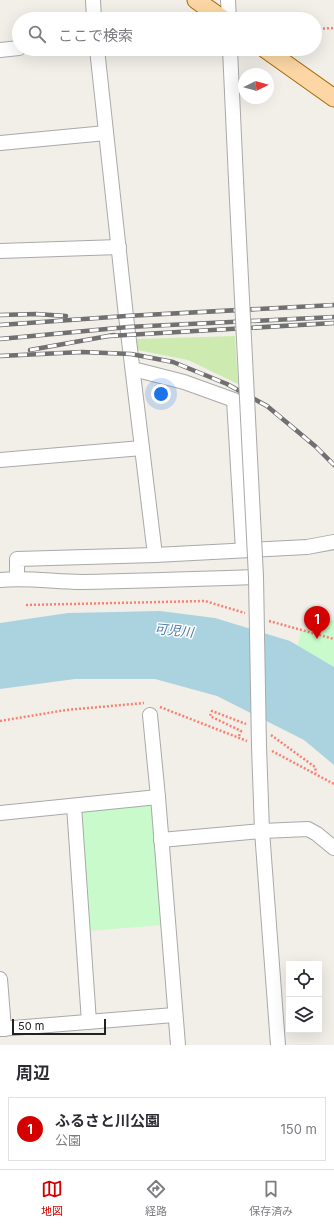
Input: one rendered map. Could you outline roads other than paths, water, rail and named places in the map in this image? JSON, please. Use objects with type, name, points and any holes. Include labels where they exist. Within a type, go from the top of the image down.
[{"type":"main road","points":[[196,0],[213,12]]},
{"type":"main road","points":[[276,56],[334,98]]},
{"type":"street","points":[[93,0],[94,12]]},
{"type":"street","points":[[228,0],[229,12]]},
{"type":"street","points":[[0,50],[12,49]]},
{"type":"street","points":[[98,56],[118,247],[155,555]]},
{"type":"street","points":[[230,56],[256,577],[262,831],[278,1045]]},
{"type":"street","points":[[0,143],[106,133]]},
{"type":"street","points":[[0,251],[118,247]]},
{"type":"street","points":[[132,369],[184,382],[234,400],[243,550]]},
{"type":"street","points":[[0,460],[142,448]]},
{"type":"street","points":[[17,578],[16,559],[155,555],[307,547],[334,542]]},
{"type":"street","points":[[0,580],[17,578],[56,582],[124,582],[256,577]]},
{"type":"street","points":[[150,715],[158,797],[174,1015],[178,1045]]},
{"type":"street","points":[[0,813],[158,797]]},
{"type":"street","points":[[74,806],[89,1022]]},
{"type":"street","points":[[161,840],[262,831],[308,829],[317,834],[334,848]]},
{"type":"street","points":[[0,979],[2,1029],[174,1015]]},
{"type":"water","name":"可児川","points":[[160,611],[215,618],[290,641],[334,667],[334,765],[304,740],[217,696],[155,679],[75,679],[0,689],[0,623],[68,613]]},
{"type":"railway","points":[[0,325],[126,316],[334,305]]},
{"type":"railway","points":[[0,315],[36,314],[66,316]]},
{"type":"railway","points":[[0,339],[128,327],[334,317]]},
{"type":"railway","points":[[109,336],[334,323]]},
{"type":"railway","points":[[30,350],[114,335]]},
{"type":"railway","points":[[0,356],[82,352],[131,354],[173,362],[227,384],[267,406],[315,446],[334,465]]},
{"type":"place","name":"ふるさと川公園","points":[[317,639]]}]
